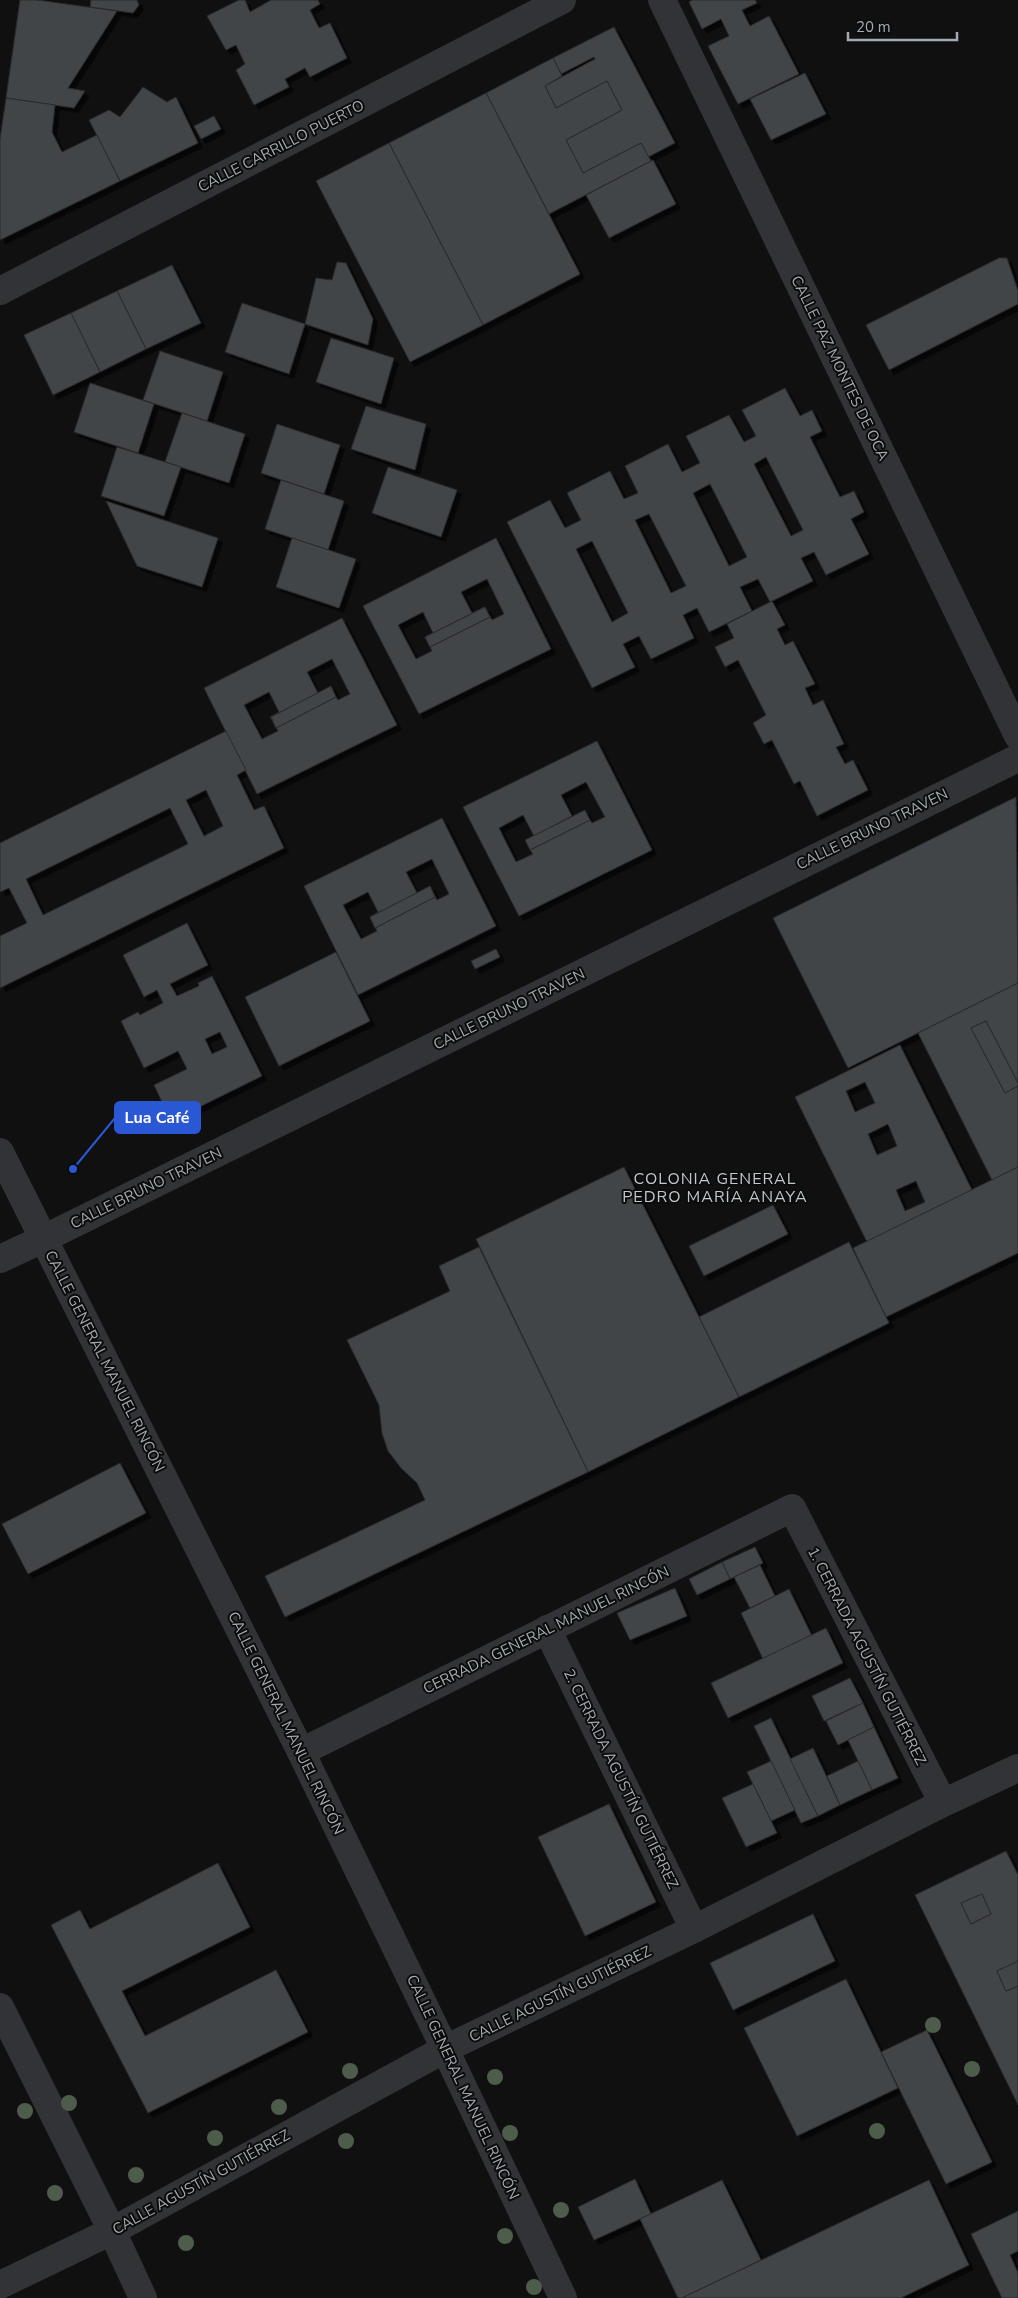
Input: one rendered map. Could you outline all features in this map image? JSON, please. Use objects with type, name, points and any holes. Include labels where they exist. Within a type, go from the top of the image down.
[{"type":"street","name":"CALLE CARRILLO PUERTO","points":[[0,291],[562,0]]},
{"type":"street","name":"CALLE PAZ MONTES DE OCA","points":[[662,0],[1018,736]]},
{"type":"street","name":"CALLE BRUNO TRAVEN","points":[[0,1259],[1018,758]]},
{"type":"street","name":"CALLE GENERAL MANUEL RINCÓN","points":[[0,1152],[301,1752],[563,2298]]},
{"type":"street","name":"CERRADA GENERAL MANUEL RINCÓN","points":[[301,1752],[792,1508]]},
{"type":"street","name":"1. CERRADA AGUSTÍN GUTIÉRREZ","points":[[792,1508],[942,1803]]},
{"type":"street","name":"2. CERRADA AGUSTÍN GUTIÉRREZ","points":[[547,1629],[694,1929]]},
{"type":"street","name":"CALLE AGUSTÍN GUTIÉRREZ","points":[[0,2285],[112,2231],[445,2049],[694,1929],[942,1803],[1018,1768]]},
{"type":"street","points":[[0,2007],[112,2231],[143,2298]]},
{"type":"building","points":[[20,0],[37,0],[117,11],[68,88],[85,91],[74,108],[6,98]]},
{"type":"building","points":[[91,0],[137,0],[139,5],[133,13],[90,7]]},
{"type":"building","points":[[239,0],[245,0],[250,12],[271,0],[318,0],[320,4],[310,10],[319,28],[330,23],[347,58],[310,77],[305,68],[285,79],[289,87],[254,105],[236,70],[245,64],[236,45],[226,50],[207,16]]},
{"type":"building","points":[[692,0],[755,0],[757,3],[742,10],[750,26],[769,16],[799,74],[738,104],[708,46],[729,36],[721,19],[702,29],[689,2]]},
{"type":"building","points":[[614,27],[675,143],[648,157],[641,143],[583,173],[566,140],[622,110],[607,81],[556,108],[545,86],[595,59],[594,57],[561,74],[553,58]]},
{"type":"building","points":[[553,58],[562,76],[545,86],[556,108],[607,81],[622,110],[566,140],[583,173],[641,143],[651,161],[549,214],[486,93]]},
{"type":"building","points":[[805,73],[826,114],[771,140],[750,99]]},
{"type":"building","points":[[143,87],[167,102],[176,97],[198,143],[120,181],[89,120],[109,110],[120,117]]},
{"type":"building","points":[[486,93],[580,274],[483,325],[389,143]]},
{"type":"building","points":[[6,98],[55,105],[52,132],[62,152],[97,135],[120,181],[0,240],[0,139]]},
{"type":"building","points":[[214,116],[221,129],[201,139],[194,126]]},
{"type":"building","points":[[389,143],[483,325],[410,362],[316,181]]},
{"type":"building","points":[[653,160],[676,204],[609,238],[586,195]]},
{"type":"building","points":[[999,258],[1007,258],[1018,291],[1018,304],[889,370],[866,325]]},
{"type":"building","points":[[337,262],[346,263],[373,319],[368,345],[305,324],[316,278],[332,280]]},
{"type":"building","points":[[172,265],[201,323],[146,349],[117,291]]},
{"type":"building","points":[[117,291],[146,349],[100,372],[71,313]]},
{"type":"building","points":[[242,303],[305,324],[289,374],[225,352]]},
{"type":"building","points":[[71,313],[100,372],[53,395],[24,335]]},
{"type":"building","points":[[331,338],[394,358],[381,404],[316,382]]},
{"type":"building","points":[[160,351],[223,372],[207,421],[143,400]]},
{"type":"building","points":[[90,383],[154,404],[138,453],[74,432]]},
{"type":"building","points":[[785,388],[800,416],[812,410],[822,431],[810,437],[840,497],[854,491],[864,512],[851,519],[869,554],[826,575],[814,552],[801,558],[813,581],[770,602],[758,579],[740,587],[752,611],[709,632],[697,608],[683,615],[694,638],[651,659],[639,636],[623,644],[635,667],[592,688],[507,522],[550,500],[565,528],[581,520],[567,493],[610,471],[624,499],[638,493],[625,466],[668,444],[682,472],[700,463],[686,436],[729,415],[744,442],[756,436],[742,410]],"holes":[[[766,457],[803,530],[791,536],[754,464]],[[710,484],[747,557],[729,566],[693,493]],[[649,514],[686,586],[671,593],[635,520]],[[592,541],[628,613],[612,622],[576,549]]]},
{"type":"building","points":[[366,406],[426,424],[415,470],[351,449]]},
{"type":"building","points":[[182,413],[245,434],[229,483],[165,462]]},
{"type":"building","points":[[277,424],[340,445],[324,494],[261,473]]},
{"type":"building","points":[[117,447],[181,467],[164,516],[101,496]]},
{"type":"building","points":[[388,467],[457,490],[441,537],[372,513]]},
{"type":"building","points":[[281,480],[344,501],[328,550],[265,529]]},
{"type":"building","points":[[106,501],[218,538],[202,587],[137,566]]},
{"type":"building","points":[[292,538],[356,559],[339,608],[276,587]]},
{"type":"building","points":[[496,538],[551,649],[419,714],[363,606]],"holes":[[[487,579],[504,614],[492,620],[485,607],[472,613],[461,592]],[[485,607],[490,617],[430,647],[432,651],[416,659],[398,625],[423,612],[433,633]]]},
{"type":"building","points":[[772,601],[785,625],[777,629],[785,645],[793,641],[815,684],[805,688],[813,705],[823,700],[844,744],[836,747],[845,764],[853,760],[868,790],[817,816],[800,781],[794,784],[772,740],[764,744],[753,723],[766,715],[738,660],[725,667],[715,647],[734,638],[727,624]]},
{"type":"building","points":[[485,607],[490,617],[430,647],[425,637]]},
{"type":"building","points":[[342,618],[397,725],[257,794],[204,688]],"holes":[[[332,659],[350,694],[338,700],[336,697],[276,728],[278,731],[262,739],[244,705],[269,692],[279,712],[270,717],[275,726],[271,717],[318,693],[307,672]]]},
{"type":"building","points":[[331,686],[336,697],[276,728],[271,717]]},
{"type":"building","points":[[226,731],[246,770],[237,775],[254,810],[264,806],[284,848],[0,988],[0,936],[27,923],[9,888],[0,892],[0,843]],"holes":[[[206,790],[223,826],[204,836],[186,800]],[[170,808],[188,844],[43,915],[26,879]]]},
{"type":"building","points":[[597,741],[652,850],[519,916],[463,807]],"holes":[[[586,782],[605,817],[592,823],[590,820],[530,850],[533,854],[516,862],[499,828],[523,815],[534,836],[572,816],[561,795]]]},
{"type":"building","points":[[1016,797],[1018,983],[848,1068],[773,918]]},
{"type":"building","points":[[585,810],[590,820],[530,850],[525,840]]},
{"type":"building","points":[[442,818],[496,926],[358,995],[304,886]],"holes":[[[432,859],[449,894],[437,900],[430,886],[435,897],[375,928],[377,931],[361,939],[343,905],[368,892],[378,912],[370,917],[417,893],[406,872]]]},
{"type":"building","points":[[430,886],[435,897],[375,928],[370,917]]},
{"type":"building","points":[[187,923],[208,965],[170,984],[177,996],[199,986],[198,983],[212,976],[262,1076],[171,1121],[154,1085],[187,1069],[178,1051],[144,1068],[121,1021],[138,1012],[140,1015],[163,1003],[157,990],[144,997],[123,955]],"holes":[[[220,1032],[227,1047],[212,1054],[205,1039]]]},
{"type":"building","points":[[496,949],[500,957],[475,969],[471,961]]},
{"type":"building","points":[[336,952],[370,1021],[279,1066],[245,997]]},
{"type":"building","points":[[1018,983],[1018,1083],[986,1021],[971,1028],[1005,1093],[1018,1086],[1018,1167],[992,1180],[918,1033]]},
{"type":"building","points":[[986,1021],[1018,1083],[1018,1086],[1005,1093],[971,1028]]},
{"type":"building","points":[[900,1045],[972,1190],[867,1242],[795,1097]],"holes":[[[865,1082],[875,1103],[855,1112],[846,1091]],[[888,1124],[897,1146],[877,1155],[868,1134]],[[916,1181],[925,1202],[905,1211],[896,1190]]]},
{"type":"building","points":[[624,1167],[739,1397],[588,1472],[476,1239]]},
{"type":"building","points":[[1018,1167],[1018,1253],[886,1317],[853,1248]]},
{"type":"building","points":[[773,1205],[788,1234],[704,1276],[689,1246]]},
{"type":"building","points":[[849,1242],[889,1323],[739,1397],[699,1317]]},
{"type":"building","points":[[479,1247],[588,1472],[285,1617],[265,1576],[425,1500],[417,1483],[401,1468],[388,1451],[382,1433],[379,1405],[347,1340],[450,1291],[439,1266]]},
{"type":"building","points":[[120,1463],[146,1513],[28,1574],[2,1524]]},
{"type":"building","points":[[755,1547],[763,1563],[730,1579],[722,1562]]},
{"type":"building","points":[[722,1562],[730,1579],[697,1595],[689,1579]]},
{"type":"building","points":[[760,1565],[775,1596],[750,1608],[734,1577]]},
{"type":"building","points":[[675,1588],[687,1616],[630,1640],[617,1613]]},
{"type":"building","points":[[789,1589],[812,1636],[763,1659],[741,1613]]},
{"type":"building","points":[[826,1628],[843,1663],[728,1718],[711,1683]]},
{"type":"building","points":[[850,1678],[863,1703],[824,1721],[812,1696]]},
{"type":"building","points":[[863,1703],[874,1727],[838,1745],[826,1721]]},
{"type":"building","points":[[771,1718],[818,1816],[801,1823],[754,1726]]},
{"type":"building","points":[[874,1727],[898,1778],[872,1790],[848,1740]]},
{"type":"building","points":[[813,1748],[840,1805],[818,1816],[790,1759]]},
{"type":"building","points":[[771,1761],[795,1810],[771,1821],[747,1772]]},
{"type":"building","points":[[858,1761],[872,1790],[840,1805],[827,1776]]},
{"type":"building","points":[[753,1784],[777,1833],[746,1847],[722,1798]]},
{"type":"building","points":[[609,1804],[656,1902],[585,1936],[538,1837]]},
{"type":"building","points":[[1006,1851],[1018,1875],[1018,1962],[997,1971],[1006,1991],[1018,1986],[1018,2105],[915,1895]],"holes":[[[982,1894],[991,1914],[971,1924],[961,1903]]]},
{"type":"building","points":[[218,1863],[250,1927],[122,1991],[145,2036],[276,1970],[308,2032],[148,2113],[51,1925],[80,1910],[90,1929]]},
{"type":"building","points":[[982,1894],[991,1914],[971,1924],[961,1903]]},
{"type":"building","points":[[813,1914],[835,1961],[733,2010],[710,1963]]},
{"type":"building","points":[[1018,1961],[1018,1986],[1006,1991],[997,1971]]},
{"type":"building","points":[[846,1979],[898,2088],[797,2136],[744,2028]]},
{"type":"building","points":[[927,2030],[992,2162],[946,2184],[881,2052]]},
{"type":"building","points":[[635,2179],[651,2214],[594,2240],[578,2207]]},
{"type":"building","points":[[722,2180],[761,2260],[682,2298],[678,2298],[640,2219]]},
{"type":"building","points":[[929,2180],[969,2265],[901,2298],[682,2298]]},
{"type":"building","points":[[1018,2211],[1018,2251],[1010,2255],[1018,2273],[1018,2298],[1002,2298],[971,2234]]},
{"type":"place","name":"Lua Café","points":[[73,1169]]},
{"type":"district","name":"COLONIA GENERAL PEDRO MARÍA ANAYA","points":[[715,1188]]}]
